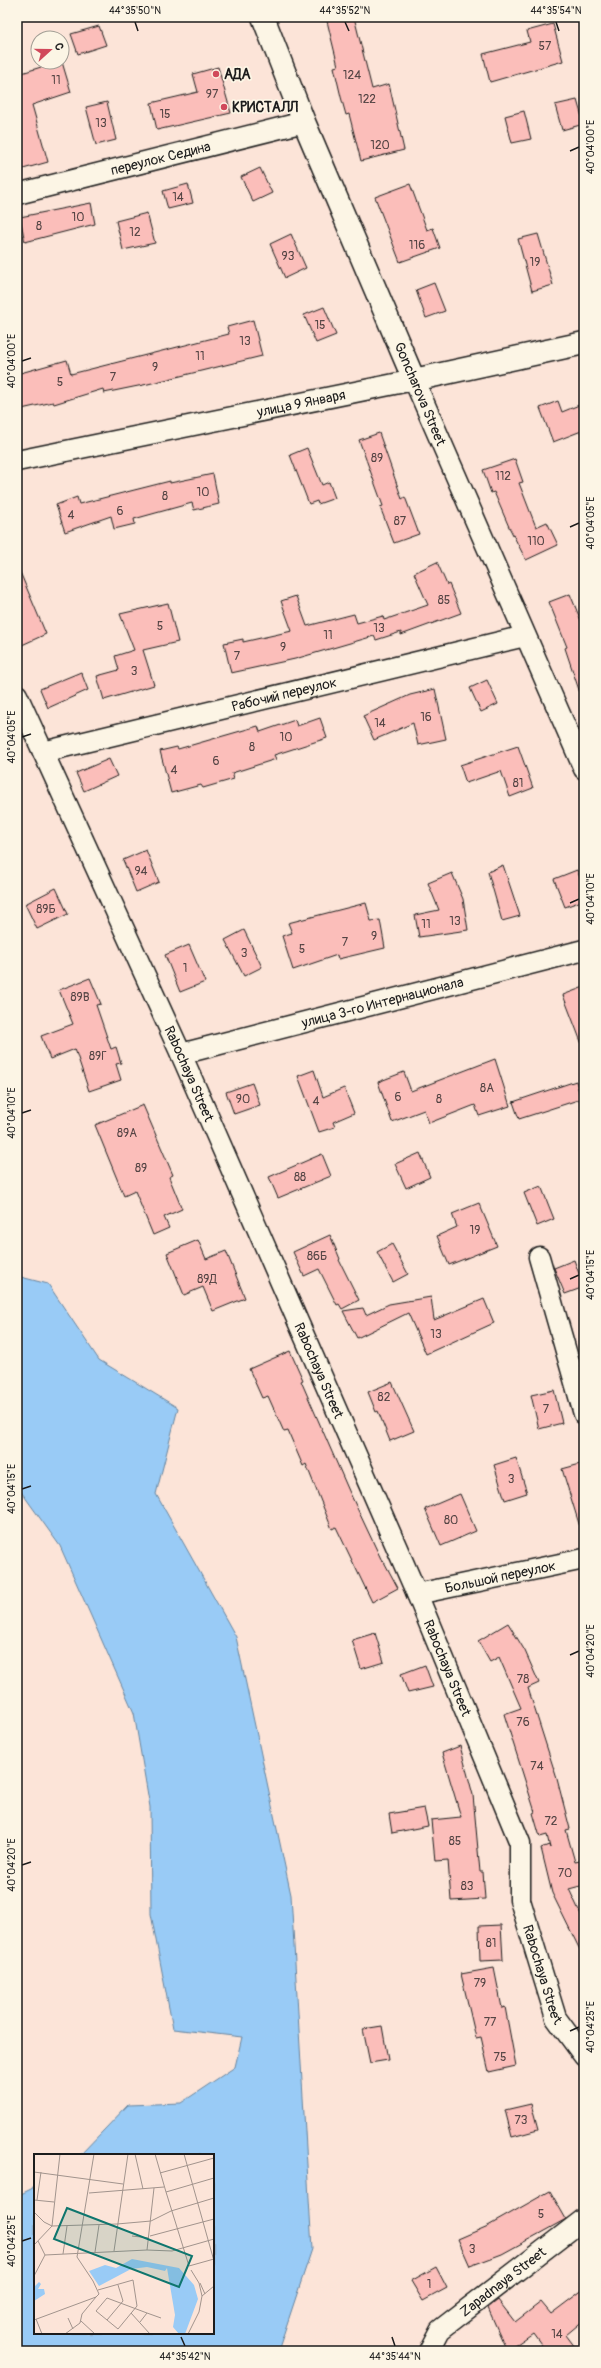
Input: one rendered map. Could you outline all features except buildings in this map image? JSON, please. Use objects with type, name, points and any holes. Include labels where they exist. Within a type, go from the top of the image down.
[{"type":"street","name":"Goncharova Street","points":[[263,17],[304,122],[414,380],[584,769]]},
{"type":"street","name":"переулок Седина","points":[[17,194],[304,122]]},
{"type":"street","name":"улица 9 Января","points":[[17,461],[414,380],[584,343]]},
{"type":"street","name":"Рабочий переулок","points":[[43,752],[525,636]]},
{"type":"street","name":"Rabochaya Street","points":[[17,694],[181,1054],[417,1594],[520,1844],[520,1900],[556,2018],[584,2056]]},
{"type":"street","name":"улица 3-го Интернационала","points":[[181,1054],[584,950]]},
{"type":"street","points":[[539,1257],[584,1414]]},
{"type":"street","name":"Большой переулок","points":[[417,1594],[584,1560]]},
{"type":"street","name":"Zapadnaya Street","points":[[429,2351],[440,2330],[584,2219]]},
{"type":"water","points":[[17,1276],[48,1284],[99,1360],[178,1408],[156,1494],[236,1637],[291,1895],[312,2249],[278,2351],[17,2351],[17,2196],[34,2188],[34,2334],[214,2334],[214,2154],[81,2154],[128,2105],[181,2103],[235,2067],[242,2037],[173,2029],[151,1914],[150,1807],[134,1713],[60,1546],[17,1486]]},
{"type":"place","name":"АДА","points":[[216,74]]},
{"type":"place","name":"КРИСТАЛЛ","points":[[224,107]]}]
